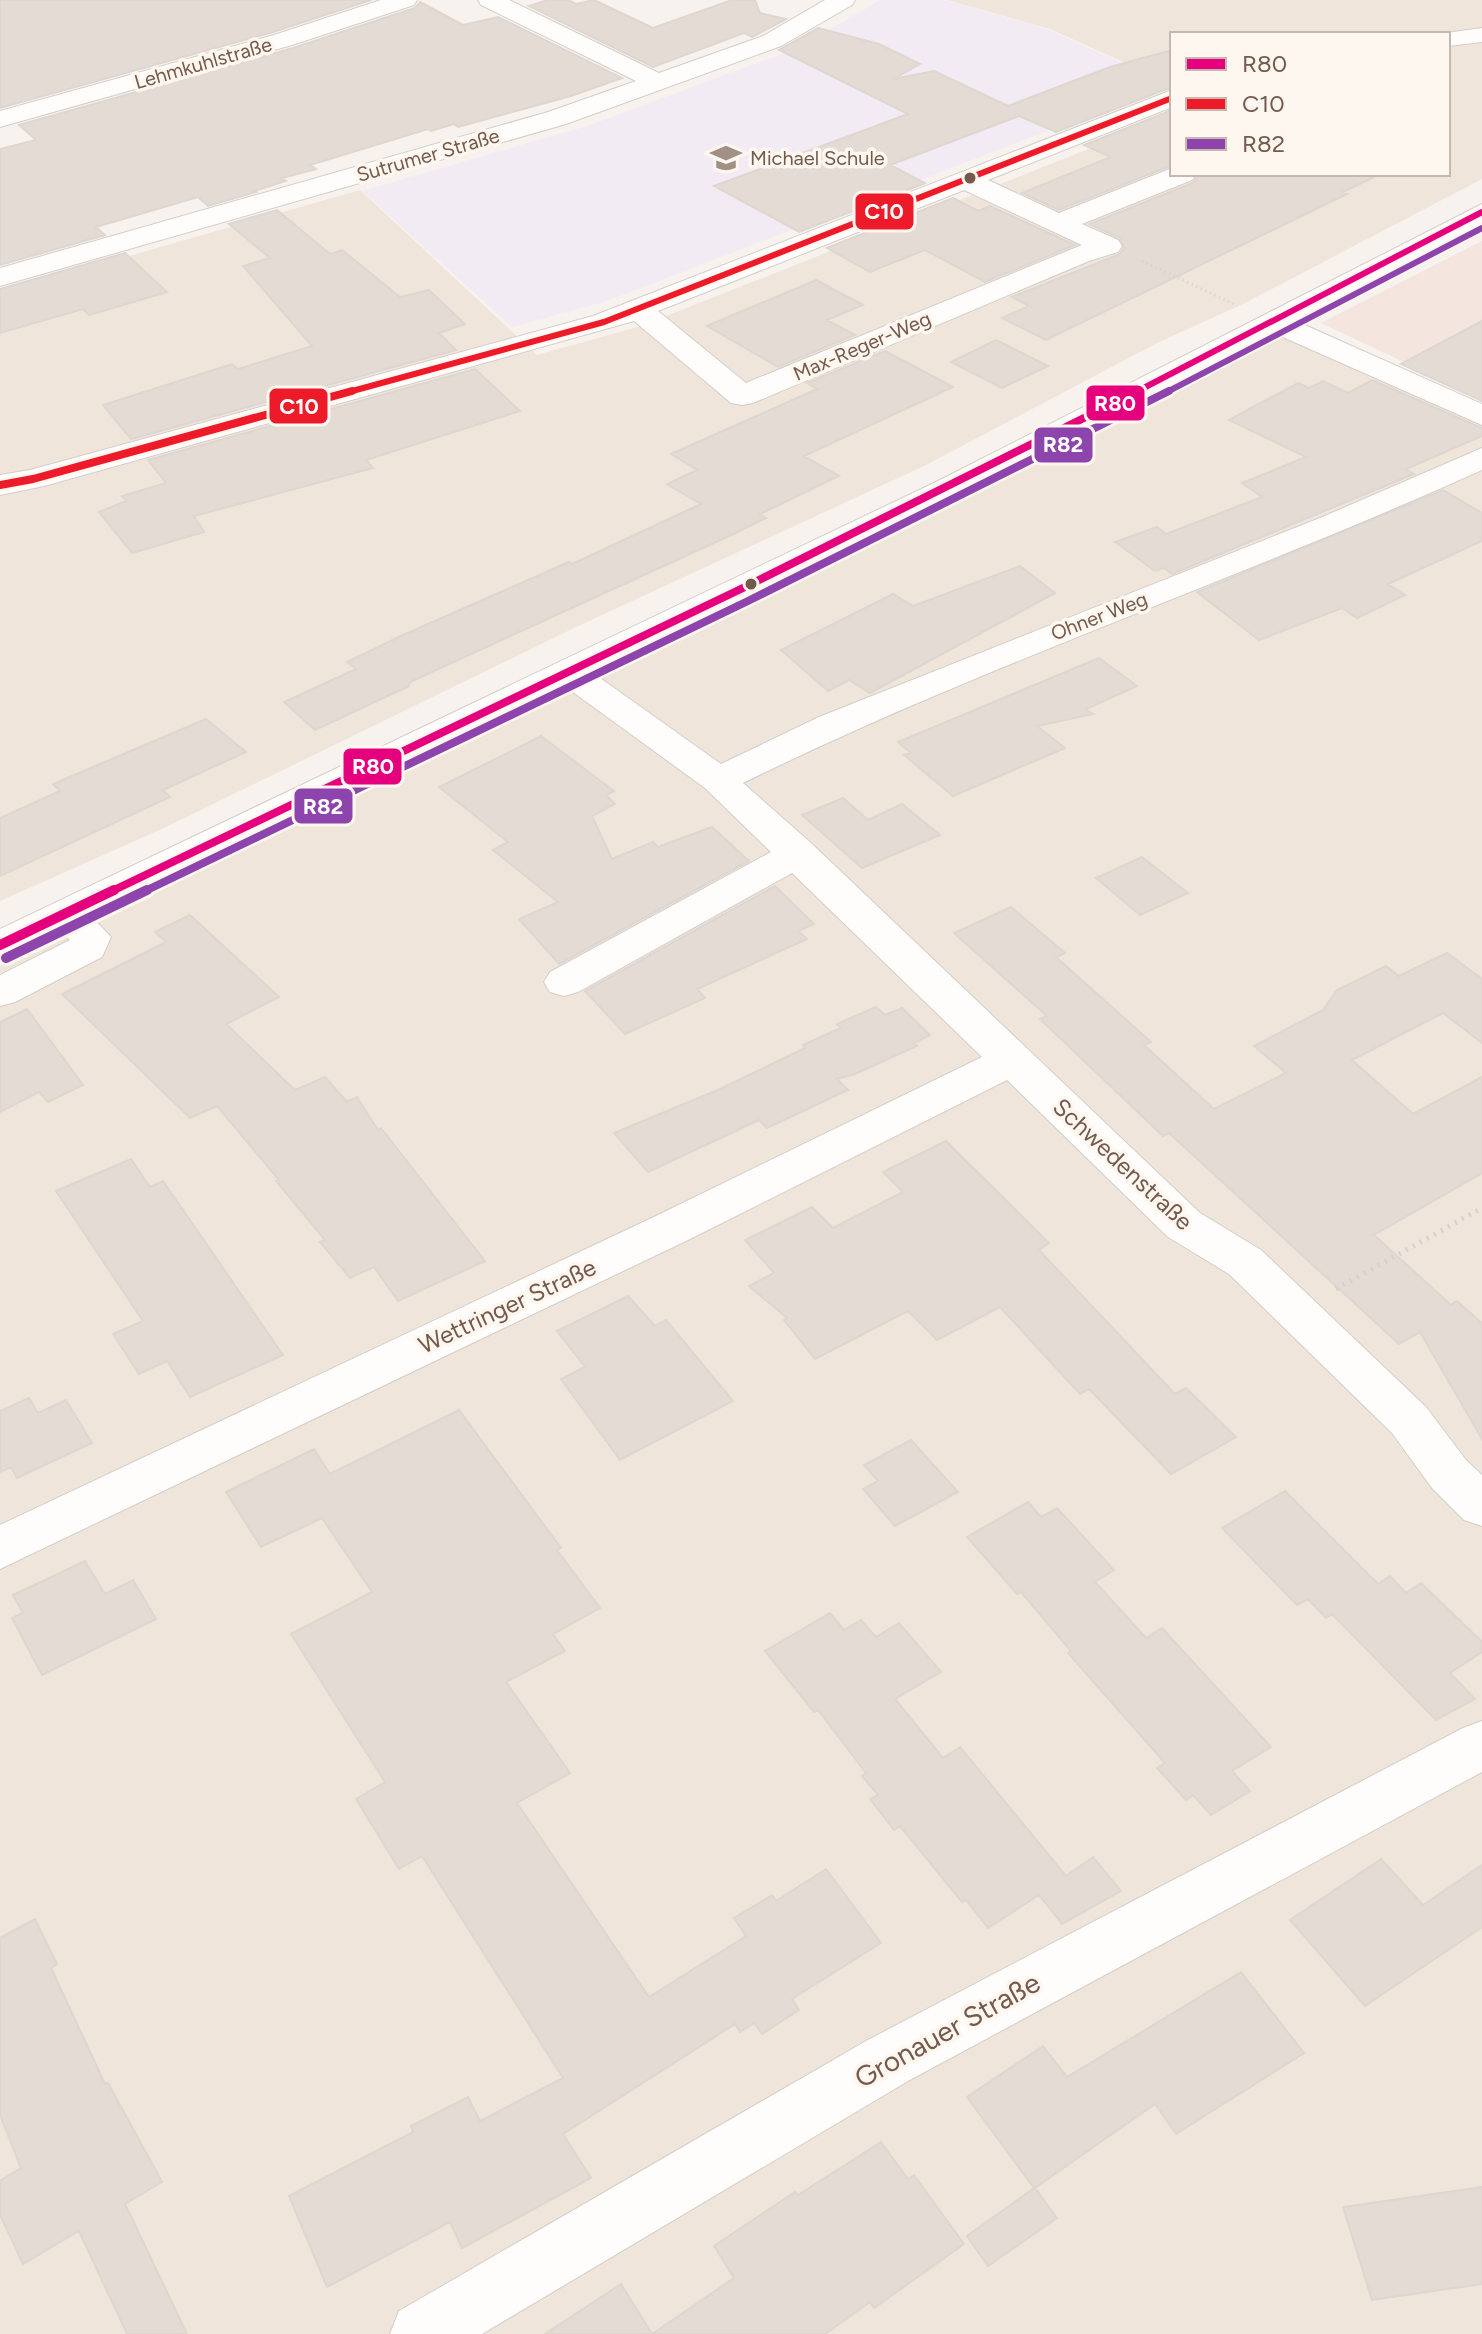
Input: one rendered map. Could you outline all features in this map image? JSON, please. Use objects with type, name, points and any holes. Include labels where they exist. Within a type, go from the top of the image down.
[{"type":"street","name":"Lehmkuhlstraße","points":[[0,119],[283,40],[405,0]]},
{"type":"street","points":[[490,0],[656,81]]},
{"type":"street","name":"Sutrumer Straße","points":[[0,277],[557,118],[772,41],[843,0]]},
{"type":"street","points":[[1450,39],[1482,35]]},
{"type":"street","points":[[0,485],[33,479],[604,322],[1170,99]]},
{"type":"street","points":[[1059,223],[1177,176]]},
{"type":"street","points":[[967,181],[1108,246]]},
{"type":"street","points":[[0,945],[950,488],[1275,323],[1482,212]]},
{"type":"street","name":"Max-Reger-Weg","points":[[638,309],[742,396],[1108,246]]},
{"type":"street","points":[[1275,323],[1482,416]]},
{"type":"street","name":"Ohner Weg","points":[[718,780],[832,725],[1332,525],[1482,458]]},
{"type":"street","name":"Schwedenstraße","points":[[568,672],[718,780],[798,853],[1184,1225],[1245,1262],[1409,1420],[1449,1474],[1482,1506]]},
{"type":"street","points":[[564,982],[798,853]]},
{"type":"street","points":[[0,992],[88,948],[91,937],[64,914]]},
{"type":"street","name":"Wettringer Straße","points":[[0,1548],[672,1228],[1012,1060]]},
{"type":"street","name":"Gronauer Straße","points":[[422,2334],[887,2061],[1482,1745]]},
{"type":"path","points":[[1108,246],[1244,308]]},
{"type":"path","points":[[1294,1311],[1482,1208]]},
{"type":"shaded area","name":"Michael Schule","points":[[880,0],[945,0],[1047,29],[1169,84],[607,301],[512,327],[362,191],[587,126],[798,48]]},
{"type":"shaded area","points":[[947,0],[1482,0],[1482,179],[1243,304],[1157,343],[924,466],[574,628],[164,828],[0,901],[0,293],[360,190],[537,355],[641,326],[1170,117],[1170,176],[1450,176],[1450,32],[1170,32],[1170,83],[1050,29]]},
{"type":"shaded area","points":[[1482,241],[1482,399],[1321,323]]},
{"type":"shaded area","points":[[1277,334],[1482,426],[1482,2334],[0,2334],[0,966],[615,670]]},
{"type":"building","points":[[0,0],[371,0],[273,32],[0,108]]},
{"type":"building","points":[[548,0],[568,0],[576,4],[594,0],[653,28],[732,0],[755,0],[760,13],[786,19],[752,37],[744,33],[653,67],[529,6]]},
{"type":"building","points":[[420,2],[463,25],[498,17],[622,78],[571,96],[458,127],[454,124],[431,131],[428,129],[310,165],[316,169],[282,178],[286,181],[208,206],[198,197],[96,227],[105,235],[0,265],[0,149],[36,140],[19,125],[293,48],[415,8]]},
{"type":"building","points":[[818,28],[879,44],[920,64],[893,79],[934,71],[1008,106],[1110,67],[1170,51],[1170,88],[1056,132],[1019,116],[890,165],[925,183],[799,232],[714,186],[908,114],[779,50]]},
{"type":"building","points":[[1170,111],[1170,166],[1059,210],[1022,193],[1111,157],[1084,145]]},
{"type":"building","points":[[1198,176],[1376,176],[1343,192],[1347,194],[1046,340],[1002,318],[1029,306],[1012,297],[1120,254],[1124,248],[1120,238],[1090,224],[1193,183]]},
{"type":"building","points":[[953,198],[978,211],[990,206],[1075,245],[985,282],[925,250],[870,272],[827,248]]},
{"type":"building","points":[[277,210],[330,254],[342,250],[400,297],[429,290],[465,324],[439,333],[456,350],[131,439],[103,405],[232,364],[238,369],[312,346],[243,266],[270,258],[229,224]]},
{"type":"building","points":[[125,253],[167,292],[89,315],[83,309],[0,333],[0,289]]},
{"type":"building","points":[[816,280],[863,305],[827,320],[855,335],[778,367],[707,326]]},
{"type":"building","points":[[1482,321],[1482,401],[1401,364]]},
{"type":"building","points":[[996,340],[1048,366],[1002,388],[951,362]]},
{"type":"building","points":[[885,351],[953,387],[804,456],[839,476],[760,514],[766,518],[727,537],[410,682],[409,686],[315,730],[284,702],[356,669],[347,662],[403,635],[569,562],[572,564],[701,504],[667,484],[697,470],[671,454],[817,389],[807,383]]},
{"type":"building","points":[[475,369],[520,411],[366,460],[373,468],[194,516],[204,532],[132,553],[99,512],[126,501],[122,496],[166,483],[148,460]]},
{"type":"building","points":[[1372,380],[1482,428],[1482,436],[1406,469],[1414,474],[1172,574],[1164,568],[1155,571],[1115,542],[1157,527],[1166,534],[1262,497],[1242,483],[1306,457],[1229,420],[1298,383],[1309,388],[1323,381],[1348,393]]},
{"type":"building","points":[[1443,490],[1482,513],[1482,541],[1388,584],[1405,595],[1357,618],[1342,608],[1259,640],[1197,592]]},
{"type":"building","points":[[1020,566],[1055,593],[870,693],[849,680],[828,691],[781,650],[893,594],[913,606]]},
{"type":"building","points":[[1099,658],[1137,686],[1086,709],[1093,714],[1037,726],[1065,748],[953,796],[904,755],[911,753],[898,742]]},
{"type":"building","points":[[206,719],[246,752],[163,790],[170,797],[0,876],[0,818],[60,791],[53,784]]},
{"type":"building","points":[[541,736],[614,791],[606,795],[615,804],[592,816],[612,859],[653,842],[658,847],[712,827],[749,861],[559,964],[519,919],[558,902],[493,850],[508,842],[439,787]]},
{"type":"building","points":[[843,798],[868,820],[902,804],[940,835],[862,868],[802,815]]},
{"type":"building","points":[[1142,857],[1188,893],[1140,915],[1096,878]]},
{"type":"building","points":[[775,886],[814,924],[798,931],[807,939],[697,989],[705,998],[625,1034],[585,991]]},
{"type":"building","points":[[1011,907],[1065,953],[1056,957],[1151,1042],[1144,1045],[1214,1109],[1286,1073],[1254,1046],[1323,1010],[1337,990],[1386,966],[1399,976],[1447,953],[1482,979],[1482,1043],[1443,1013],[1352,1060],[1413,1114],[1482,1077],[1482,1173],[1374,1235],[1451,1305],[1457,1301],[1482,1323],[1482,1439],[1420,1332],[1399,1344],[1169,1133],[1163,1136],[1040,1019],[1047,1016],[954,933]]},
{"type":"building","points":[[190,915],[279,997],[226,1024],[295,1090],[325,1077],[347,1102],[357,1097],[378,1130],[381,1128],[485,1261],[398,1301],[374,1267],[350,1278],[320,1242],[325,1240],[276,1181],[279,1180],[217,1106],[190,1118],[62,994],[166,942],[155,932]]},
{"type":"building","points":[[876,1007],[885,1015],[902,1008],[930,1035],[914,1043],[917,1046],[837,1079],[848,1090],[767,1128],[759,1120],[648,1172],[614,1133],[718,1090],[805,1048],[803,1045],[841,1028],[837,1024]]},
{"type":"building","points":[[27,1009],[83,1085],[48,1102],[39,1092],[0,1112],[0,1022]]},
{"type":"building","points":[[946,1141],[1049,1243],[1039,1250],[1175,1394],[1186,1388],[1236,1437],[1171,1474],[1089,1389],[1080,1394],[1000,1307],[937,1340],[908,1311],[815,1359],[784,1320],[787,1318],[749,1286],[774,1273],[745,1240],[812,1207],[833,1228],[903,1192],[883,1172]]},
{"type":"building","points":[[131,1159],[150,1187],[163,1181],[283,1355],[190,1397],[167,1361],[139,1374],[113,1334],[143,1321],[56,1191]]},
{"type":"building","points":[[628,1296],[655,1326],[666,1320],[733,1401],[620,1460],[561,1379],[585,1367],[557,1331]]},
{"type":"building","points":[[29,1398],[38,1413],[66,1400],[92,1443],[17,1478],[11,1467],[0,1472],[0,1411]]},
{"type":"building","points":[[459,1410],[561,1548],[557,1550],[600,1608],[553,1634],[565,1651],[506,1682],[570,1773],[517,1803],[649,1997],[746,1936],[734,1918],[772,1895],[776,1901],[826,1869],[881,1943],[792,1999],[799,2010],[762,2034],[754,2023],[740,2032],[735,2024],[563,2134],[591,2178],[462,2248],[450,2222],[327,2287],[289,2196],[413,2132],[411,2126],[468,2097],[480,2121],[563,2078],[422,1856],[399,1869],[356,1799],[385,1782],[291,1634],[372,1592],[322,1518],[261,1547],[226,1492],[314,1449],[330,1474]]},
{"type":"building","points":[[911,1440],[958,1492],[895,1526],[863,1489],[878,1481],[864,1465]]},
{"type":"building","points":[[1285,1491],[1378,1584],[1390,1576],[1406,1593],[1421,1583],[1482,1642],[1482,1652],[1450,1673],[1475,1699],[1436,1720],[1332,1614],[1326,1618],[1308,1599],[1297,1605],[1222,1528]]},
{"type":"building","points":[[1028,1502],[1041,1517],[1057,1508],[1114,1570],[1095,1582],[1146,1638],[1162,1628],[1271,1747],[1232,1771],[1250,1791],[1211,1815],[1193,1795],[1186,1800],[1157,1768],[1165,1763],[1068,1653],[1071,1651],[1021,1592],[1017,1594],[967,1537]]},
{"type":"building","points":[[85,1561],[105,1594],[133,1580],[156,1619],[42,1675],[12,1618],[23,1613],[13,1595]]},
{"type":"building","points":[[830,1613],[844,1630],[861,1620],[876,1637],[899,1623],[941,1672],[895,1699],[943,1758],[960,1747],[1066,1876],[1093,1857],[1121,1891],[1062,1924],[1039,1895],[988,1928],[966,1900],[962,1902],[900,1826],[894,1830],[870,1799],[878,1795],[862,1776],[866,1773],[818,1710],[814,1712],[765,1651]]},
{"type":"building","points":[[1381,1859],[1423,1905],[1482,1865],[1482,1927],[1365,2006],[1290,1920]]},
{"type":"building","points":[[35,1919],[57,1964],[51,1968],[105,2084],[108,2083],[162,2182],[125,2204],[187,2334],[127,2334],[79,2231],[23,2264],[0,2215],[0,2181],[21,2168],[0,2115],[0,1938]]},
{"type":"building","points":[[1241,1972],[1304,2053],[1176,2134],[1155,2104],[1035,2188],[1057,2218],[988,2266],[967,2236],[1034,2188],[967,2097],[1043,2046],[1067,2077]]},
{"type":"building","points":[[881,2142],[908,2179],[914,2175],[964,2244],[874,2308],[870,2302],[825,2334],[652,2334],[734,2278],[714,2246],[795,2192],[798,2195]]},
{"type":"building","points":[[1482,2187],[1482,2284],[1372,2300],[1343,2207]]},
{"type":"building","points":[[621,2284],[652,2334],[545,2334]]},
{"type":"transit line","name":"C10","points":[[0,485],[33,479],[604,322],[1170,99]]},
{"type":"transit line","name":"R80","points":[[0,945],[931,496],[1482,212]]},
{"type":"transit line","name":"R82","points":[[6,958],[933,510],[1482,228]]},
{"type":"place","name":"Michael Schule","points":[[726,158]]}]
